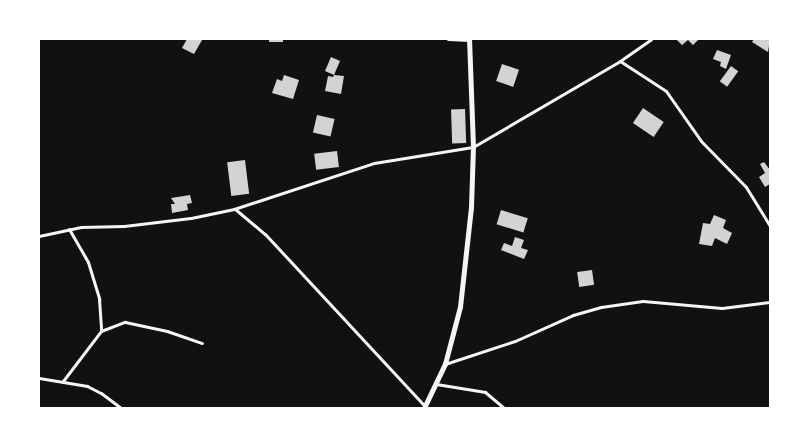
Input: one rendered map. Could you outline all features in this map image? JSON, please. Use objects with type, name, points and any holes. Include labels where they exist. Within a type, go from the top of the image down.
[{"type":"main road","points":[[424,407],[445,364],[461,297],[471,207],[473,147],[469,39]]},
{"type":"street","points":[[448,39],[469,39]]},
{"type":"street","points":[[39,236],[69,229],[191,218],[234,209],[374,163],[473,147],[620,61],[650,39]]},
{"type":"street","points":[[620,61],[666,91],[701,141],[746,187],[770,226]]},
{"type":"street","points":[[234,209],[265,234],[424,407]]},
{"type":"street","points":[[69,229],[88,262],[99,299],[101,331]]},
{"type":"street","points":[[445,364],[515,341],[573,315],[601,307],[643,301],[722,308],[770,302]]},
{"type":"street","points":[[63,381],[101,331],[125,322],[167,330],[202,343]]},
{"type":"street","points":[[39,378],[87,386],[101,393],[121,408]]},
{"type":"street","points":[[436,384],[485,392],[504,408]]},
{"type":"building","points":[[187,39],[202,40],[194,54],[182,48]]},
{"type":"building","points":[[269,39],[283,39],[283,42],[269,42]]},
{"type":"building","points":[[676,39],[699,39],[693,45],[688,40],[682,45]]},
{"type":"building","points":[[754,39],[770,39],[768,52],[752,42]]},
{"type":"building","points":[[717,50],[731,55],[726,69],[720,66],[721,62],[713,59]]},
{"type":"building","points":[[331,57],[340,61],[334,75],[325,71]]},
{"type":"building","points":[[502,64],[519,70],[513,87],[496,81]]},
{"type":"building","points":[[731,66],[738,71],[727,87],[720,81]]},
{"type":"building","points":[[284,75],[299,80],[293,99],[272,93],[277,79],[282,81]]},
{"type":"building","points":[[334,75],[344,76],[341,94],[325,91],[328,76],[333,77]]},
{"type":"building","points":[[643,108],[664,122],[654,137],[633,123]]},
{"type":"building","points":[[451,109],[465,109],[466,143],[452,143]]},
{"type":"building","points":[[317,115],[335,119],[330,137],[313,133]]},
{"type":"building","points":[[337,151],[339,167],[316,170],[314,154]]},
{"type":"building","points":[[245,160],[249,194],[231,196],[227,162]]},
{"type":"building","points":[[764,162],[770,170],[770,184],[765,187],[759,177],[765,173],[760,164]]},
{"type":"building","points":[[190,195],[192,203],[187,204],[188,210],[172,213],[171,204],[175,204],[171,198]]},
{"type":"building","points":[[501,210],[528,218],[523,233],[497,224]]},
{"type":"building","points":[[714,215],[726,220],[723,228],[732,233],[727,244],[715,238],[712,246],[699,244],[703,223],[710,224]]},
{"type":"building","points":[[515,237],[524,240],[521,248],[528,250],[524,259],[501,250],[504,243],[512,246]]},
{"type":"building","points":[[592,270],[594,285],[579,287],[577,272]]}]
